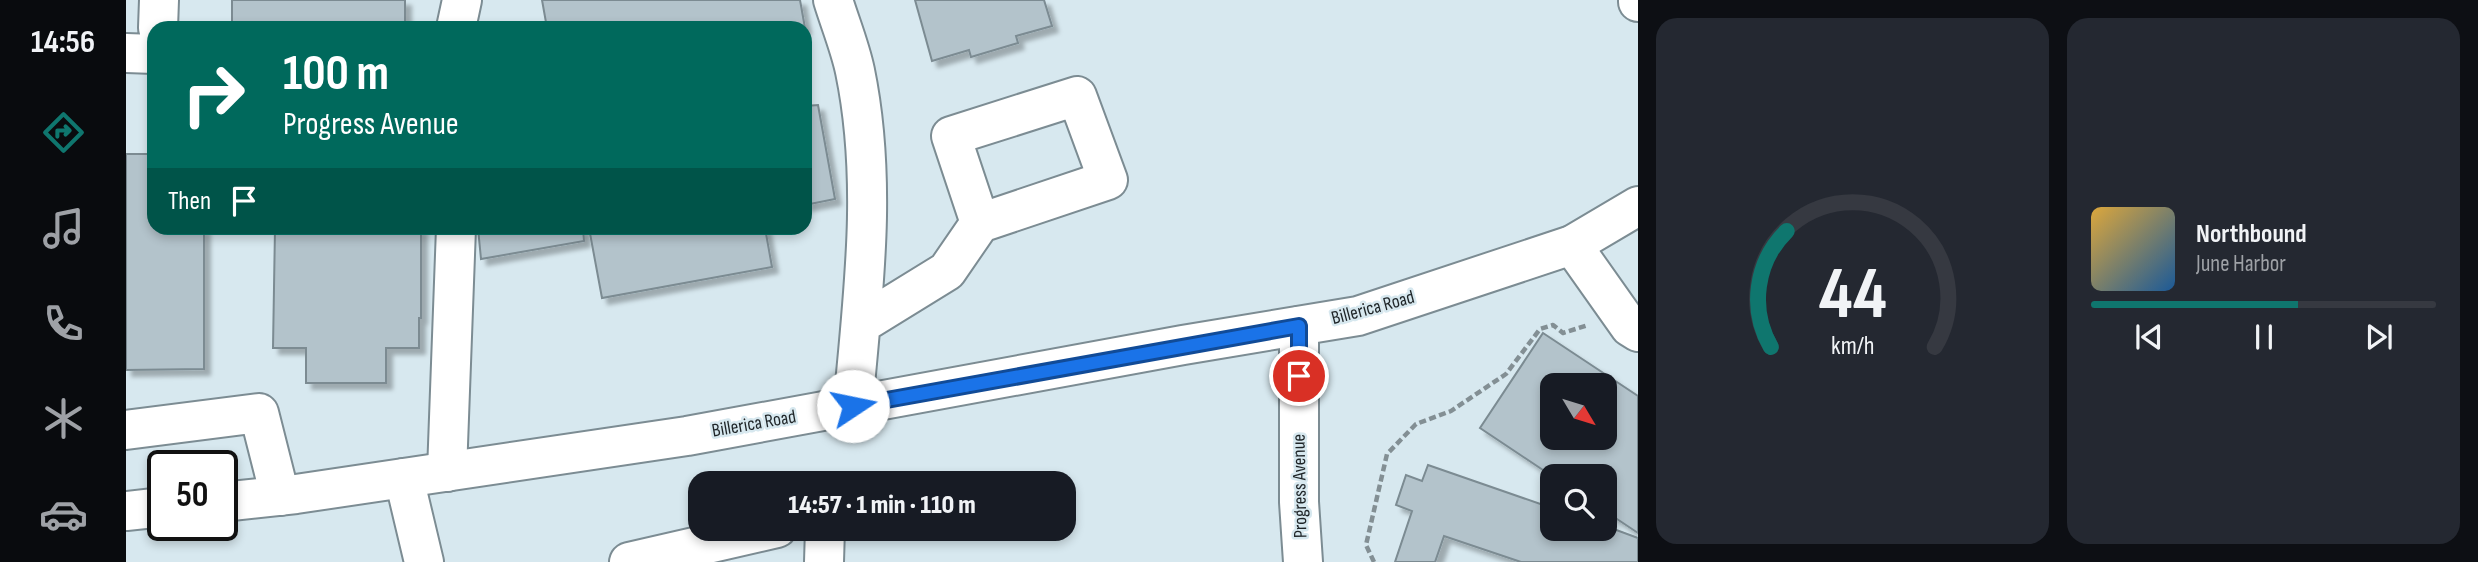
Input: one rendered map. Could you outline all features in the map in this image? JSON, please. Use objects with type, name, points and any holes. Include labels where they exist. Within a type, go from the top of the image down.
[{"type":"main road","points":[[158,21],[159,0]]},
{"type":"main road","points":[[458,21],[462,0]]},
{"type":"main road","points":[[832,0],[855,71],[866,161],[868,228],[853,406]]},
{"type":"main road","points":[[126,53],[147,54]]},
{"type":"main road","name":"Billerica Road","points":[[238,500],[687,436],[1358,316],[1572,245],[1638,206]]},
{"type":"main road","points":[[861,324],[947,271],[980,223]]},
{"type":"main road","points":[[447,472],[456,235]]},
{"type":"main road","points":[[1572,245],[1628,320]]},
{"type":"main road","name":"Progress Avenue","points":[[1299,326],[1299,502],[1303,562]]},
{"type":"main road","points":[[126,429],[259,413],[280,496]]},
{"type":"main road","points":[[404,478],[424,562]]},
{"type":"main road","points":[[126,511],[147,509]]},
{"type":"main road","points":[[629,562],[720,541]]},
{"type":"main road","points":[[824,562],[825,541]]},
{"type":"path","points":[[1374,562],[1366,545],[1387,454],[1416,424],[1451,411],[1506,374],[1540,328],[1553,325],[1563,333],[1628,320]]},
{"type":"building","points":[[232,0],[405,0],[405,21],[232,21]]},
{"type":"building","points":[[542,0],[800,0],[804,21],[546,21]]},
{"type":"building","points":[[915,0],[1044,0],[1052,26],[1016,36],[1018,43],[971,57],[969,50],[932,61]]},
{"type":"building","points":[[812,105],[818,105],[835,199],[812,204]]},
{"type":"building","points":[[126,154],[147,154],[147,235],[204,235],[204,369],[126,370]]},
{"type":"building","points":[[275,235],[421,235],[419,348],[386,348],[386,383],[306,383],[306,348],[273,348]]},
{"type":"building","points":[[479,235],[584,235],[584,241],[481,259]]},
{"type":"building","points":[[590,235],[766,235],[772,267],[602,298]]},
{"type":"building","points":[[1543,333],[1603,373],[1540,373],[1540,450],[1617,450],[1617,382],[1638,396],[1638,533],[1617,519],[1617,464],[1540,464],[1540,468],[1480,428]]},
{"type":"building","points":[[1428,465],[1540,504],[1540,541],[1617,541],[1617,530],[1638,538],[1638,562],[1521,562],[1444,536],[1435,562],[1395,562],[1412,511],[1396,505],[1406,475],[1422,481]]},
{"type":"route","points":[[853,406],[1299,326],[1299,376]]}]
